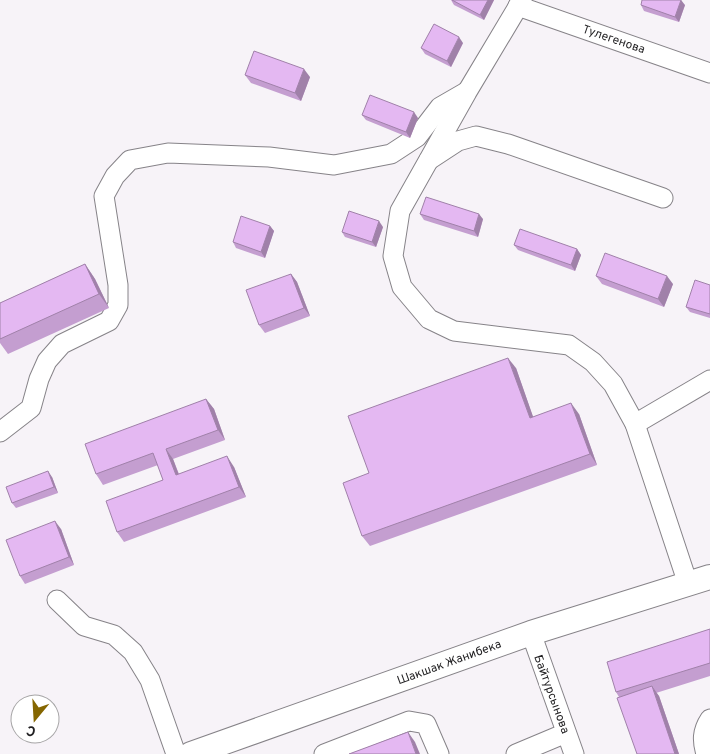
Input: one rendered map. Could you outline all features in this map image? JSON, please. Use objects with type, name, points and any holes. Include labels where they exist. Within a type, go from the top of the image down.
[{"type":"main road","name":"Шакшак Жанибека","points":[[205,752],[531,633],[710,577]]},
{"type":"street","name":"Тулегенова","points":[[520,3],[710,73]]},
{"type":"street","points":[[520,3],[426,162],[400,210],[393,256],[402,287],[429,319],[454,331],[569,345],[593,362],[613,384],[636,424],[688,584]]},
{"type":"street","points":[[0,432],[31,408],[39,379],[47,361],[62,344],[109,321],[118,305],[118,285],[104,196],[115,176],[130,160],[168,153],[269,157],[334,165],[344,164],[391,154],[417,137],[440,107],[467,92]]},
{"type":"street","points":[[426,162],[458,142],[476,136],[508,144],[663,198]]},
{"type":"street","points":[[636,424],[710,380]]},
{"type":"street","points":[[58,600],[84,626],[114,635],[133,652],[150,680],[176,754]]},
{"type":"street","name":"Байтурсынова","points":[[531,633],[574,754]]},
{"type":"street","points":[[706,754],[702,736],[705,726],[710,719]]},
{"type":"street","points":[[324,754],[409,722],[426,724],[439,754]]},
{"type":"street","points":[[516,754],[566,733]]},
{"type":"building","points":[[452,0],[488,0],[480,15]]},
{"type":"building","points":[[642,0],[681,0],[675,17],[641,5]]},
{"type":"building","points":[[434,24],[459,37],[447,61],[421,48]]},
{"type":"building","points":[[254,51],[304,69],[295,93],[245,75]]},
{"type":"building","points":[[370,95],[414,112],[406,132],[362,115]]},
{"type":"building","points":[[426,197],[479,214],[474,231],[420,214]]},
{"type":"building","points":[[349,211],[379,221],[372,242],[342,232]]},
{"type":"building","points":[[241,216],[270,226],[261,252],[233,242]]},
{"type":"building","points":[[520,229],[577,249],[571,265],[514,245]]},
{"type":"building","points":[[605,253],[667,276],[658,299],[596,276]]},
{"type":"building","points":[[85,264],[99,294],[0,339],[0,303]]},
{"type":"building","points":[[291,274],[304,308],[259,325],[246,290]]},
{"type":"building","points":[[695,280],[710,285],[710,314],[686,307]]},
{"type":"building","points":[[508,358],[530,418],[571,403],[590,454],[362,536],[343,483],[369,473],[348,416]]},
{"type":"building","points":[[206,399],[218,430],[166,449],[176,475],[227,456],[239,487],[117,532],[106,501],[163,480],[153,453],[96,474],[85,444]]},
{"type":"building","points":[[48,471],[54,487],[12,503],[6,487]]},
{"type":"building","points":[[55,521],[69,557],[20,576],[6,540]]},
{"type":"building","points":[[710,629],[710,663],[616,692],[607,662]]},
{"type":"building","points":[[652,686],[675,754],[637,754],[617,698]]},
{"type":"building","points":[[408,732],[416,754],[349,754]]}]
